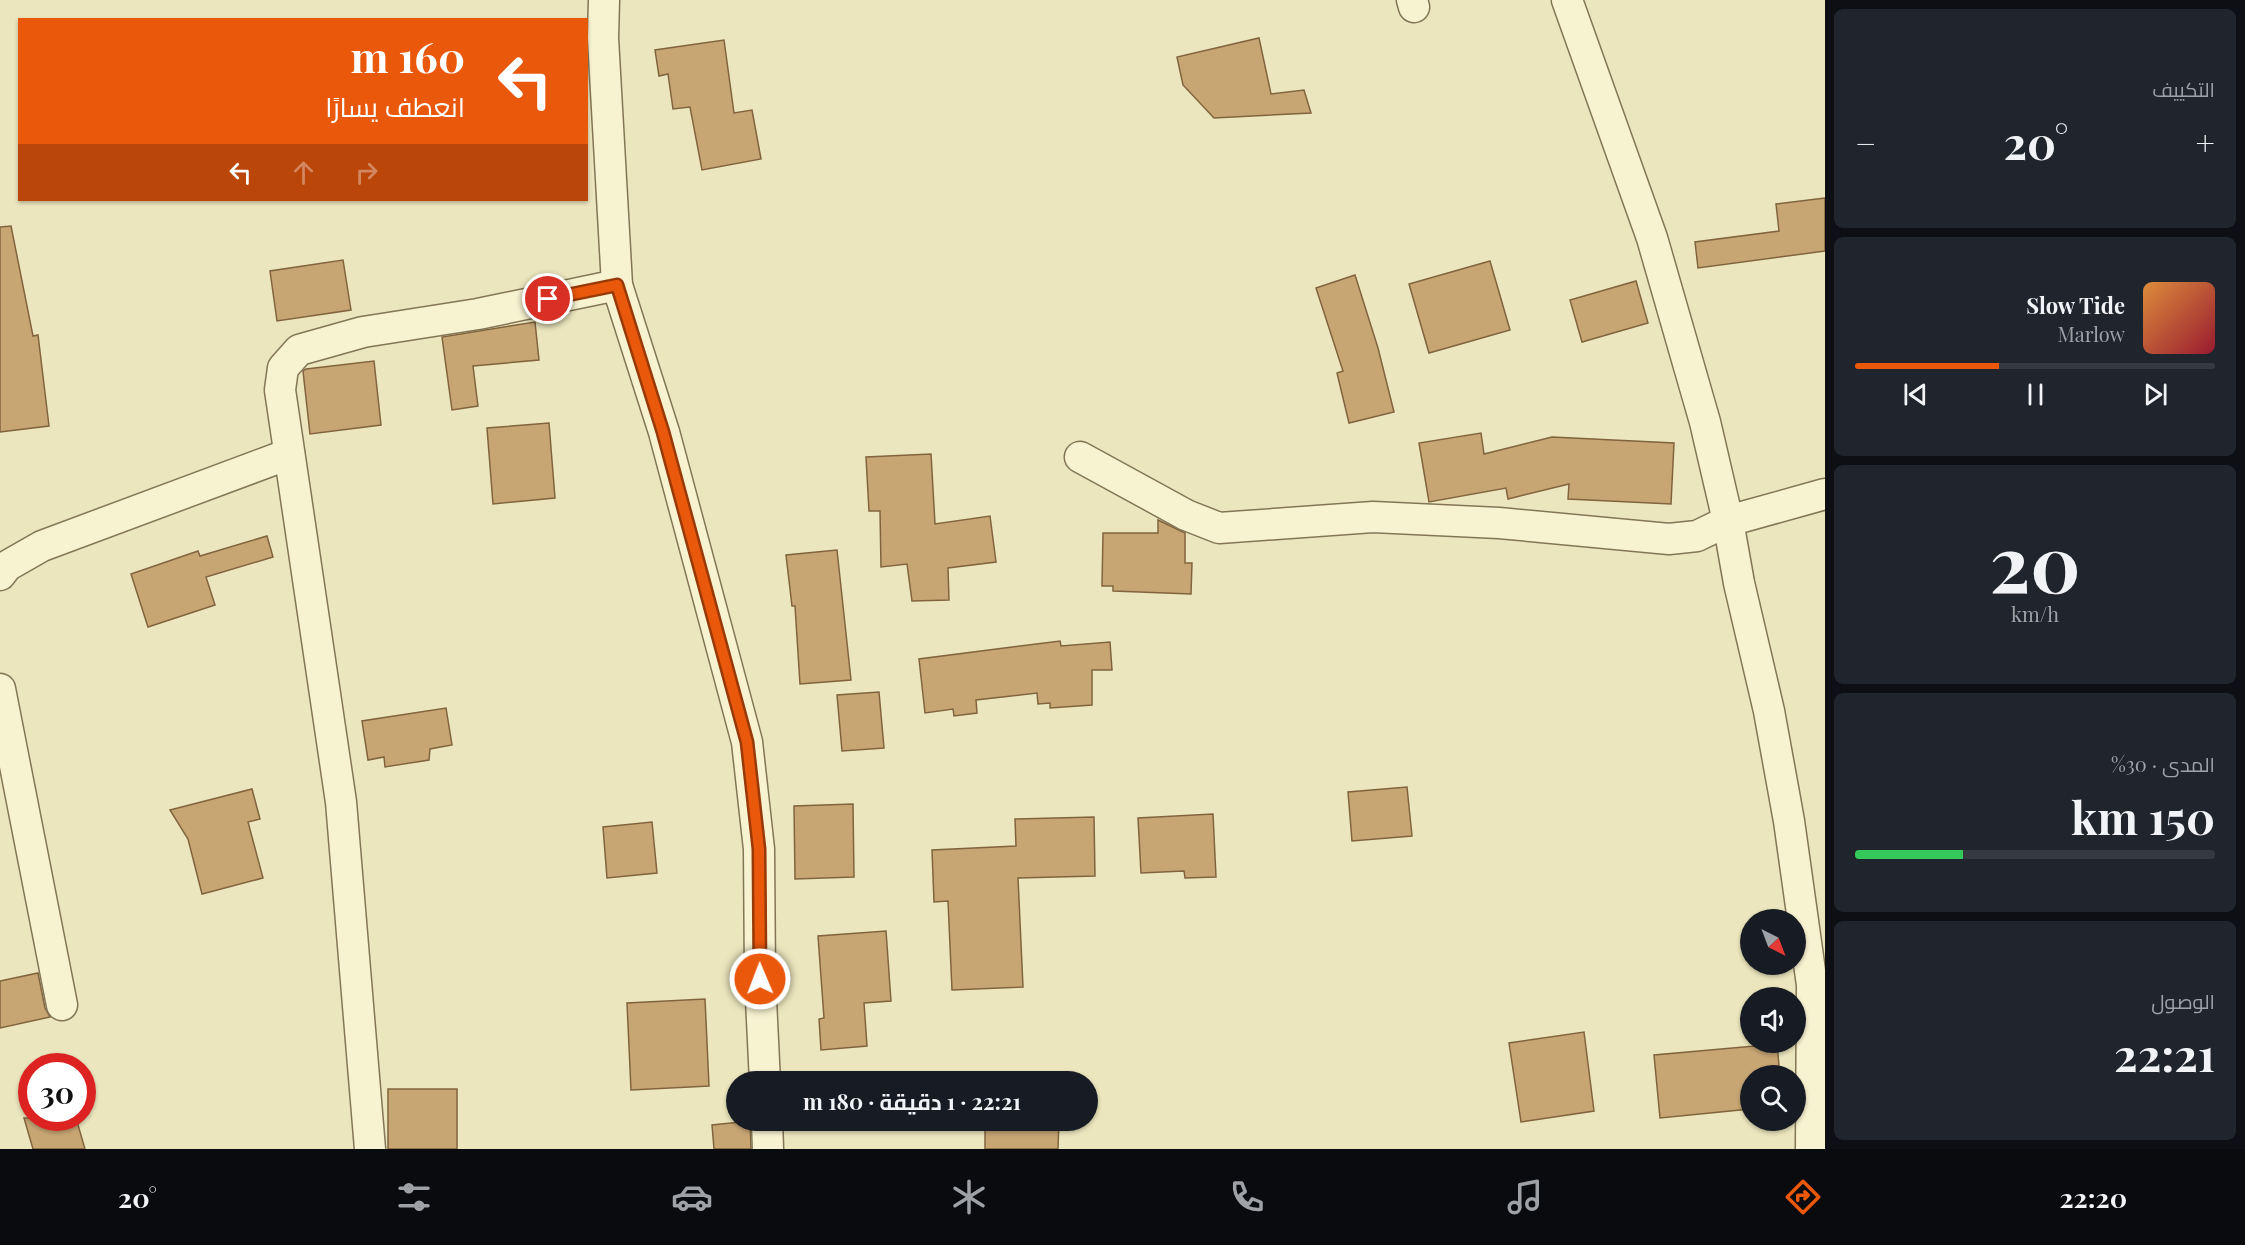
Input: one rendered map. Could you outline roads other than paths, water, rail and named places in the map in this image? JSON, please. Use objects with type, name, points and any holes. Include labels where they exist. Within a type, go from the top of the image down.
[{"type":"street","points":[[604,0],[603,38],[617,285],[663,432],[747,742],[759,849],[760,979],[764,1071]]},
{"type":"street","points":[[1567,0],[1652,238],[1705,422],[1769,711],[1789,821],[1812,985],[1811,1149]]},
{"type":"street","points":[[370,1149],[341,802],[280,390],[283,368],[299,350],[363,332],[478,314],[617,285]]},
{"type":"street","points":[[0,575],[7,566],[42,546],[289,454]]},
{"type":"street","points":[[1080,457],[1186,515],[1219,528],[1373,517],[1499,523],[1669,539],[1697,536],[1728,521],[1825,494]]},
{"type":"street","points":[[0,689],[62,1005]]},
{"type":"street","points":[[767,1131],[768,1149]]}]
